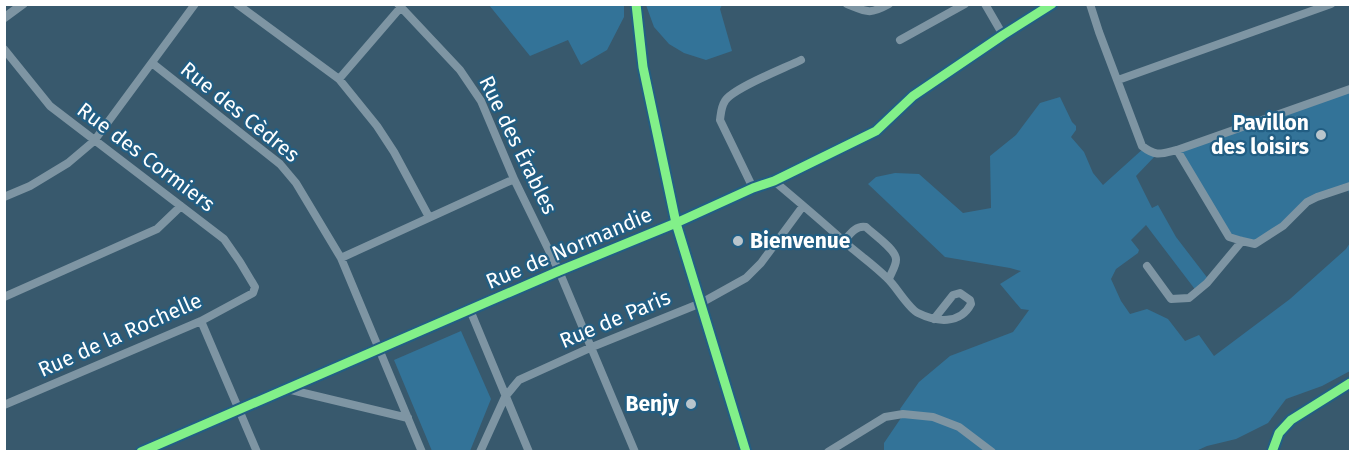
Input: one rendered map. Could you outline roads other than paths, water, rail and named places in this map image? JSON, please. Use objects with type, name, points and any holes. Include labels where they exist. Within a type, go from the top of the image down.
[{"type":"main road","points":[[636,4],[643,67],[676,223],[746,452]]},
{"type":"street","points":[[4,18],[23,4]]},
{"type":"street","points":[[4,197],[30,186],[68,163],[94,141],[195,4]]},
{"type":"street","points":[[237,4],[339,79],[377,126],[394,152],[429,217]]},
{"type":"street","points":[[847,4],[868,12],[889,4]]},
{"type":"street","points":[[900,40],[964,4]]},
{"type":"street","points":[[985,4],[1003,35]]},
{"type":"street","name":"Rue de Normandie","points":[[141,452],[559,271],[774,181],[876,130],[913,96],[1052,4]]},
{"type":"street","points":[[1090,4],[1142,146],[1157,154],[1177,150],[1350,89]]},
{"type":"street","points":[[1118,80],[1331,4]]},
{"type":"street","points":[[339,79],[400,6]]},
{"type":"street","name":"Rue des Érables","points":[[400,6],[460,70],[481,101],[514,179],[559,271],[635,452]]},
{"type":"street","name":"Rue des Cormiers","points":[[4,49],[50,106],[224,239],[255,287],[253,293],[248,296]]},
{"type":"street","points":[[753,188],[720,120],[721,110],[726,99],[736,91],[801,60]]},
{"type":"street","name":"Rue des Cèdres","points":[[152,63],[280,164],[297,183],[340,258],[422,452]]},
{"type":"street","points":[[1177,150],[1229,237],[1242,242],[1255,244],[1283,226],[1307,202],[1350,186]]},
{"type":"street","points":[[340,258],[514,179]]},
{"type":"street","points":[[774,181],[889,279],[915,312],[934,319],[941,321],[952,319],[964,314],[971,304],[970,300],[960,293],[953,295],[934,319]]},
{"type":"street","points":[[4,297],[157,229],[181,206]]},
{"type":"street","name":"Rue de Paris","points":[[480,452],[505,397],[519,380],[592,347],[701,303],[746,278],[761,263],[803,206]]},
{"type":"street","points":[[844,241],[855,229],[861,226],[866,227],[896,255],[897,262],[889,279]]},
{"type":"street","points":[[1147,266],[1171,299],[1189,298],[1207,283],[1242,242]]},
{"type":"street","name":"Rue de la Rochelle","points":[[4,405],[201,321],[248,296]]},
{"type":"street","points":[[470,310],[529,452]]},
{"type":"street","points":[[201,321],[257,452]]},
{"type":"street","points":[[287,389],[408,418]]},
{"type":"street","points":[[828,452],[840,448],[885,417],[903,414],[933,417],[959,427],[992,452]]},
{"type":"place","name":"Pavillon des loisirs","points":[[1321,135]]},
{"type":"place","name":"Bienvenue","points":[[738,241]]},
{"type":"place","name":"Benjy","points":[[691,404]]}]
